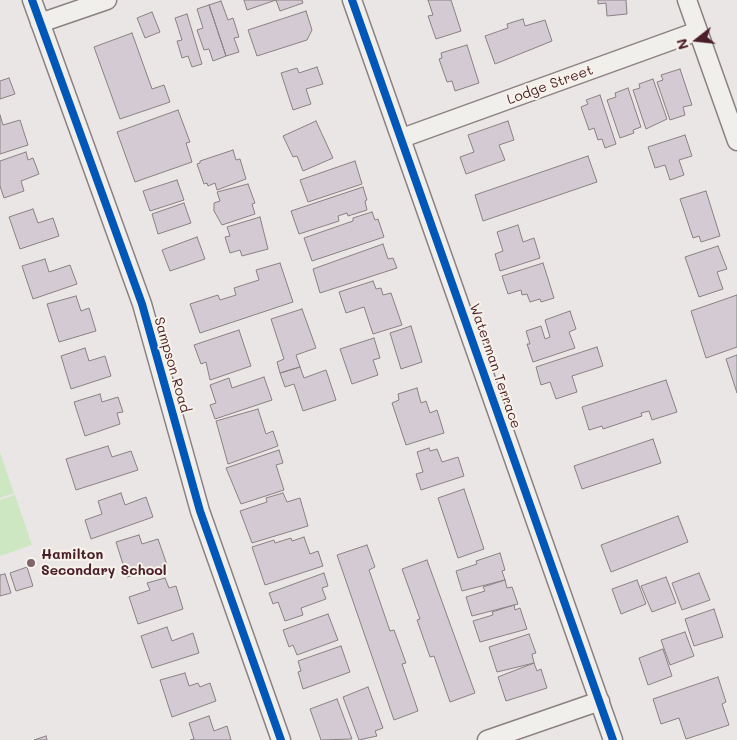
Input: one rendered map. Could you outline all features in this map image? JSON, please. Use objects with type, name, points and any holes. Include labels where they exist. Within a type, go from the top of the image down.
[{"type":"street","name":"Sampson Road","points":[[32,0],[142,304],[200,510],[281,740]]},
{"type":"street","points":[[40,23],[107,0]]},
{"type":"street","name":"Waterman Terrace","points":[[352,0],[613,740]]},
{"type":"street","points":[[687,0],[737,141]]},
{"type":"street","name":"Lodge Street","points":[[402,138],[698,31]]},
{"type":"street","points":[[487,740],[600,701]]},
{"type":"green space","points":[[0,452],[14,493],[0,498]]},
{"type":"green space","points":[[15,495],[32,545],[0,556],[0,500]]},
{"type":"building","points":[[244,0],[276,0],[247,10]]},
{"type":"building","points":[[276,0],[302,0],[303,3],[280,11]]},
{"type":"building","points":[[428,0],[451,0],[461,31],[436,39],[428,16],[433,15]]},
{"type":"building","points":[[598,0],[626,0],[627,14],[607,16],[606,3],[598,4]]},
{"type":"building","points":[[221,1],[228,20],[233,18],[239,37],[234,38],[239,52],[226,56],[209,5]]},
{"type":"building","points":[[209,5],[226,56],[213,61],[209,49],[204,50],[197,30],[203,28],[197,9]]},
{"type":"building","points":[[306,11],[312,30],[307,40],[257,56],[248,30]]},
{"type":"building","points":[[152,12],[160,32],[145,38],[137,18]]},
{"type":"building","points":[[187,14],[202,64],[192,67],[188,56],[182,58],[177,41],[182,40],[175,18]]},
{"type":"building","points":[[523,19],[525,26],[545,20],[552,41],[495,64],[485,36],[508,28],[507,24]]},
{"type":"building","points":[[132,33],[152,89],[164,85],[170,102],[120,119],[94,47]]},
{"type":"building","points":[[467,45],[479,83],[455,91],[452,81],[447,82],[439,59],[442,58],[441,53]]},
{"type":"building","points":[[317,67],[323,84],[306,89],[311,104],[293,110],[281,73],[297,68],[299,73]]},
{"type":"building","points":[[680,69],[692,105],[683,107],[685,115],[670,120],[657,82],[663,80],[661,75]]},
{"type":"building","points":[[9,78],[15,94],[0,99],[0,81]]},
{"type":"building","points":[[653,79],[667,119],[646,129],[633,90],[640,88],[639,84]]},
{"type":"building","points":[[628,88],[641,127],[633,130],[634,133],[620,138],[607,100],[616,97],[615,93]]},
{"type":"building","points":[[600,95],[616,144],[605,148],[602,139],[598,140],[594,128],[589,130],[581,107],[588,104],[586,100]]},
{"type":"building","points":[[178,110],[190,142],[186,143],[192,162],[135,182],[117,132]]},
{"type":"building","points":[[0,115],[3,125],[20,120],[28,145],[0,154]]},
{"type":"building","points":[[316,121],[333,158],[303,171],[297,156],[293,157],[283,136]]},
{"type":"building","points":[[508,121],[514,140],[499,145],[505,160],[466,174],[460,157],[474,152],[468,135]]},
{"type":"building","points":[[685,135],[692,156],[679,160],[684,175],[670,180],[665,165],[655,168],[648,147]]},
{"type":"building","points":[[233,150],[236,160],[240,159],[246,179],[217,190],[215,183],[208,186],[207,183],[204,184],[197,164],[200,161]]},
{"type":"building","points":[[26,152],[28,160],[33,158],[39,174],[21,181],[24,191],[4,198],[0,186],[0,161]]},
{"type":"building","points":[[588,156],[597,182],[483,221],[475,195]]},
{"type":"building","points":[[355,161],[362,184],[308,202],[300,180]]},
{"type":"building","points":[[177,180],[184,200],[150,211],[143,191]]},
{"type":"building","points":[[248,184],[255,203],[252,204],[255,214],[222,225],[214,211],[214,203],[220,201],[217,192]]},
{"type":"building","points":[[363,187],[367,200],[365,201],[367,210],[348,216],[347,213],[338,216],[339,221],[299,234],[291,211]]},
{"type":"building","points":[[706,191],[720,236],[701,242],[699,236],[693,238],[680,199]]},
{"type":"building","points":[[184,203],[191,223],[158,234],[152,214]]},
{"type":"building","points":[[33,209],[38,223],[53,218],[59,236],[20,249],[9,217]]},
{"type":"building","points":[[372,212],[375,220],[378,219],[384,237],[312,261],[304,238],[353,221],[353,218]]},
{"type":"building","points":[[260,217],[268,249],[242,256],[240,250],[230,253],[225,237],[230,236],[227,227]]},
{"type":"building","points":[[518,225],[523,242],[534,238],[540,258],[500,271],[495,254],[503,251],[497,232]]},
{"type":"building","points":[[197,237],[205,259],[170,271],[162,250]]},
{"type":"building","points":[[383,244],[388,259],[393,258],[397,268],[320,293],[313,269]]},
{"type":"building","points":[[718,246],[727,269],[717,272],[723,289],[699,297],[685,257]]},
{"type":"building","points":[[45,259],[49,272],[70,265],[77,284],[33,299],[22,266]]},
{"type":"building","points":[[280,263],[293,302],[200,333],[190,304],[218,295],[220,300],[236,295],[234,288],[259,280],[256,270]]},
{"type":"building","points":[[543,263],[554,298],[541,302],[540,299],[530,302],[527,294],[522,295],[521,290],[508,294],[502,276]]},
{"type":"building","points":[[373,281],[376,289],[381,288],[383,295],[391,293],[402,325],[373,334],[364,307],[346,313],[339,292]]},
{"type":"building","points":[[737,295],[737,347],[706,358],[691,311]]},
{"type":"building","points":[[76,296],[81,311],[89,308],[96,331],[59,342],[47,304]]},
{"type":"building","points":[[302,309],[316,348],[296,355],[300,367],[280,373],[277,362],[284,359],[271,319]]},
{"type":"building","points":[[570,311],[576,329],[569,332],[575,348],[533,362],[527,344],[530,344],[526,331],[541,326],[545,339],[550,337],[545,320]]},
{"type":"building","points":[[411,326],[422,362],[401,369],[390,333]]},
{"type":"building","points":[[239,330],[251,366],[210,380],[206,362],[201,364],[194,345]]},
{"type":"building","points":[[374,338],[380,358],[373,360],[378,375],[352,384],[340,349]]},
{"type":"building","points":[[597,347],[603,366],[572,376],[577,392],[556,399],[550,382],[541,385],[536,367]]},
{"type":"building","points":[[85,348],[89,361],[105,356],[111,376],[71,389],[61,356]]},
{"type":"building","points":[[737,355],[737,393],[726,359]]},
{"type":"building","points":[[300,367],[304,378],[326,370],[336,400],[303,411],[294,384],[285,387],[280,373]]},
{"type":"building","points":[[264,377],[272,400],[215,419],[210,405],[216,403],[210,385],[229,378],[232,388]]},
{"type":"building","points":[[666,380],[677,412],[652,420],[649,411],[641,413],[642,416],[603,429],[602,426],[589,430],[582,407]]},
{"type":"building","points":[[417,388],[421,403],[426,401],[430,413],[437,410],[444,433],[406,445],[392,403],[399,400],[398,394]]},
{"type":"building","points":[[100,394],[102,402],[118,397],[123,412],[117,413],[120,424],[85,436],[74,402]]},
{"type":"building","points":[[258,409],[266,434],[273,431],[278,446],[228,464],[216,421]]},
{"type":"building","points":[[653,439],[661,463],[582,489],[574,466]]},
{"type":"building","points":[[108,446],[112,457],[131,451],[138,470],[76,490],[66,459]]},
{"type":"building","points":[[429,448],[430,451],[437,449],[442,462],[458,457],[464,476],[421,490],[416,474],[423,472],[417,452]]},
{"type":"building","points":[[279,450],[283,463],[276,465],[284,490],[241,504],[226,468]]},
{"type":"building","points":[[464,489],[484,549],[458,558],[438,498]]},
{"type":"building","points":[[121,493],[125,505],[146,497],[153,517],[91,539],[85,520],[102,514],[98,501]]},
{"type":"building","points":[[283,493],[287,502],[300,498],[308,526],[252,543],[240,511],[267,502],[266,498]]},
{"type":"building","points":[[678,516],[688,542],[611,572],[601,545]]},
{"type":"building","points":[[139,535],[142,544],[158,539],[167,565],[127,577],[116,542]]},
{"type":"building","points":[[304,537],[310,554],[318,551],[323,566],[265,585],[252,547],[274,540],[275,543],[291,538],[292,541]]},
{"type":"building","points":[[367,545],[375,567],[369,570],[390,631],[394,630],[406,663],[402,664],[418,711],[394,720],[337,555]]},
{"type":"building","points":[[500,553],[505,570],[502,571],[505,580],[462,591],[456,571],[477,564],[476,561]]},
{"type":"building","points":[[427,560],[475,693],[450,702],[434,656],[430,657],[417,620],[420,619],[402,569]]},
{"type":"building","points":[[27,567],[33,586],[16,591],[10,573]]},
{"type":"building","points":[[324,573],[328,586],[322,588],[326,599],[301,608],[303,615],[285,621],[278,602],[273,604],[269,593]]},
{"type":"building","points":[[699,573],[710,600],[682,610],[672,583]]},
{"type":"building","points":[[5,574],[11,593],[0,596],[0,575]]},
{"type":"building","points":[[666,577],[676,603],[652,612],[641,586]]},
{"type":"building","points":[[165,578],[169,588],[176,586],[183,609],[138,624],[129,597],[150,590],[147,583]]},
{"type":"building","points":[[505,580],[507,588],[512,587],[518,604],[472,616],[466,597],[485,591],[483,587]]},
{"type":"building","points":[[637,580],[646,604],[621,614],[612,589]]},
{"type":"building","points":[[514,605],[515,610],[520,608],[527,629],[480,642],[473,621],[493,615],[492,612]]},
{"type":"building","points":[[714,609],[723,637],[694,646],[685,619]]},
{"type":"building","points":[[328,614],[338,640],[297,655],[293,645],[289,647],[283,630]]},
{"type":"building","points":[[167,627],[172,641],[193,633],[199,653],[152,668],[141,636]]},
{"type":"building","points":[[685,632],[694,656],[670,665],[661,640]]},
{"type":"building","points":[[529,634],[536,653],[532,654],[534,663],[497,672],[489,647]]},
{"type":"building","points":[[341,646],[350,672],[303,689],[298,672],[301,671],[298,661]]},
{"type":"building","points":[[663,649],[672,676],[648,685],[639,658]]},
{"type":"building","points":[[534,663],[537,671],[541,669],[547,688],[506,701],[498,677]]},
{"type":"building","points":[[185,673],[189,686],[198,683],[200,687],[210,683],[216,701],[172,717],[160,680]]},
{"type":"building","points":[[718,677],[726,702],[722,704],[729,725],[686,739],[679,718],[661,724],[653,699]]},
{"type":"building","points":[[368,687],[383,728],[375,731],[377,736],[359,740],[343,697]]},
{"type":"building","points":[[337,699],[352,739],[321,740],[310,709]]},
{"type":"building","points":[[209,716],[214,731],[227,726],[231,740],[190,740],[194,739],[189,723]]},
{"type":"building","points":[[46,736],[47,740],[34,740]]},
{"type":"cycle path","points":[[32,0],[142,304],[200,511],[281,740]]},
{"type":"cycle path","points":[[352,0],[613,740]]},
{"type":"place","name":"Hamilton Secondary School","points":[[31,563]]}]
